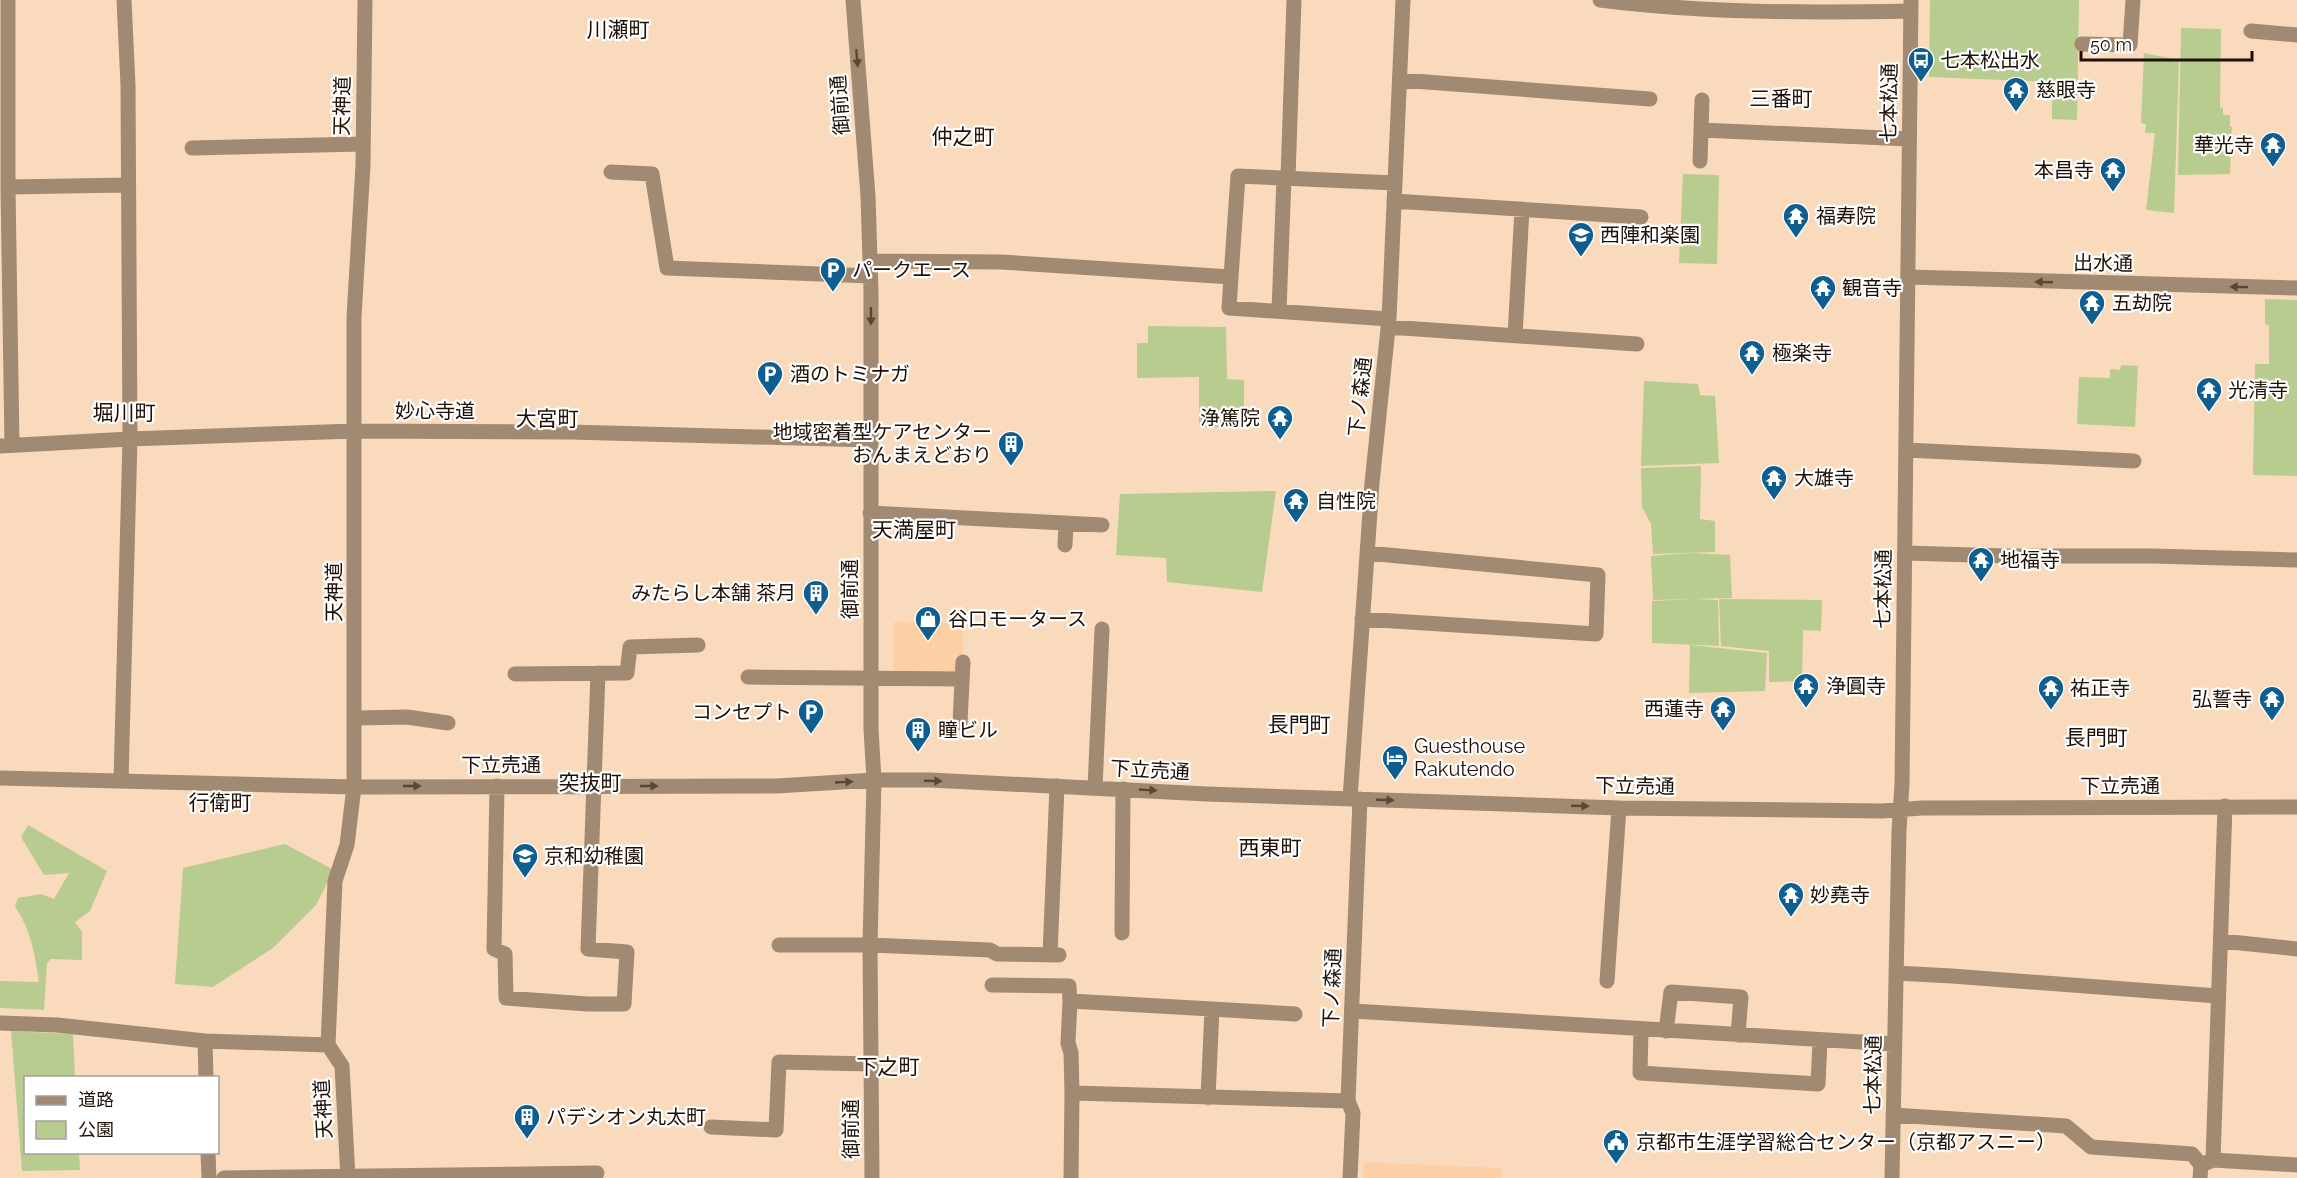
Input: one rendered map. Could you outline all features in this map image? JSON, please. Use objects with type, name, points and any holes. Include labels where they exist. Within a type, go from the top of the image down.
[{"type":"street","points":[[6,445],[5,337],[8,187],[4,152],[8,0]]},
{"type":"street","points":[[121,781],[130,439],[128,85],[124,0]]},
{"type":"street","name":"天神道","points":[[348,1177],[342,1066],[328,1045],[335,881],[347,844],[354,787],[354,317],[363,144],[365,0]]},
{"type":"street","name":"御前通","points":[[853,0],[868,196],[870,269],[871,677],[874,780],[870,945],[872,1178]]},
{"type":"street","points":[[1279,311],[1294,0]]},
{"type":"street","name":"下ノ森通","points":[[1350,1178],[1353,1113],[1348,1101],[1353,1011],[1355,799],[1362,620],[1388,323],[1403,0]]},
{"type":"street","points":[[1600,0],[1712,10],[1839,12],[1911,5]]},
{"type":"street","points":[[2082,44],[2130,45],[2133,0]]},
{"type":"street","name":"七本松通","points":[[1892,1178],[1905,553],[1911,5]]},
{"type":"street","points":[[2251,31],[2297,35]]},
{"type":"street","points":[[1400,81],[1650,99]]},
{"type":"street","points":[[1700,161],[1702,100]]},
{"type":"street","points":[[1701,129],[1909,139]]},
{"type":"street","points":[[192,148],[363,144]]},
{"type":"street","points":[[611,172],[652,174],[667,268],[870,269],[1001,262],[1231,277]]},
{"type":"street","points":[[1395,183],[1238,176],[1229,308],[1279,311],[1515,336],[1637,344]]},
{"type":"street","points":[[8,187],[128,185]]},
{"type":"street","points":[[1394,201],[1641,217]]},
{"type":"street","points":[[1515,336],[1522,209]]},
{"type":"street","name":"出水通","points":[[1908,277],[2297,288]]},
{"type":"street","name":"妙心寺道","points":[[6,445],[354,431],[570,432],[870,440]]},
{"type":"street","points":[[1906,450],[2134,461]]},
{"type":"street","points":[[870,513],[1102,525]]},
{"type":"street","points":[[1065,545],[1066,523]]},
{"type":"street","points":[[1362,620],[1596,634],[1598,575],[1367,553]]},
{"type":"street","points":[[1905,553],[2297,560]]},
{"type":"street","points":[[1095,788],[1102,629]]},
{"type":"street","points":[[515,674],[627,673],[630,647],[698,645]]},
{"type":"street","points":[[960,723],[963,662]]},
{"type":"street","points":[[497,786],[494,950],[505,954],[506,999],[624,1004],[627,952],[588,949],[598,673]]},
{"type":"street","points":[[748,677],[962,679]]},
{"type":"street","points":[[355,718],[407,717],[448,723]]},
{"type":"street","name":"下立売通","points":[[0,778],[354,787],[777,786],[874,780],[1619,808],[1900,810],[2297,807]]},
{"type":"street","points":[[779,945],[870,945],[990,950],[997,954],[1054,955],[1056,786]]},
{"type":"street","points":[[1122,933],[1123,789]]},
{"type":"street","points":[[2204,1168],[2222,941],[2225,806]]},
{"type":"street","points":[[1606,981],[1619,808]]},
{"type":"street","points":[[2222,941],[2297,949]]},
{"type":"street","points":[[1896,973],[2218,996]]},
{"type":"street","points":[[992,985],[1069,986],[1068,1043],[1071,1053],[1072,1093],[1071,1178]]},
{"type":"street","points":[[1666,1031],[1671,992],[1741,997],[1738,1035]]},
{"type":"street","points":[[1070,1001],[1295,1014]]},
{"type":"street","points":[[1209,1098],[1212,1009]]},
{"type":"street","points":[[1353,1011],[1894,1044]]},
{"type":"street","points":[[0,1023],[57,1025],[205,1041],[328,1045]]},
{"type":"street","points":[[1641,1029],[1640,1073],[1818,1084],[1820,1041]]},
{"type":"street","points":[[205,1041],[206,1076]]},
{"type":"street","points":[[711,1127],[776,1130],[779,1062],[871,1064]]},
{"type":"street","points":[[1072,1093],[1348,1101]]},
{"type":"street","points":[[1893,1115],[2066,1126],[2091,1148],[2192,1154],[2204,1168]]},
{"type":"street","points":[[208,1154],[209,1178]]},
{"type":"street","points":[[2204,1168],[2297,1165]]},
{"type":"street","points":[[224,1178],[517,1176],[597,1173]]},
{"type":"shaded area","name":"谷口モータース","points":[[894,622],[963,623],[963,661],[959,675],[893,674]]},
{"type":"shaded area","points":[[1364,1162],[1502,1168],[1501,1178],[1363,1178]]},
{"type":"green space","points":[[1930,0],[2079,0],[2077,120],[2052,119],[2052,82],[1929,77]]},
{"type":"green space","points":[[2181,28],[2221,29],[2220,107],[2223,108],[2223,115],[2230,115],[2230,127],[2232,127],[2230,174],[2178,175]]},
{"type":"green space","points":[[2144,53],[2179,60],[2174,213],[2146,210],[2155,133],[2145,133],[2146,124],[2141,123]]},
{"type":"green space","points":[[1683,174],[1719,175],[1717,264],[1679,263]]},
{"type":"green space","points":[[2265,299],[2297,300],[2297,476],[2253,475],[2255,364],[2269,364],[2269,325],[2265,324]]},
{"type":"green space","points":[[1148,326],[1226,327],[1227,379],[1244,380],[1244,428],[1199,427],[1199,377],[1137,378],[1137,343],[1148,343]]},
{"type":"green space","points":[[2121,365],[2138,366],[2135,427],[2077,424],[2079,377],[2110,378],[2110,369],[2120,370]]},
{"type":"green space","points":[[1644,381],[1698,384],[1700,395],[1715,396],[1719,463],[1641,466]]},
{"type":"green space","points":[[1701,466],[1700,519],[1715,521],[1715,552],[1653,554],[1651,524],[1642,507],[1641,468]]},
{"type":"green space","points":[[1276,491],[1262,592],[1167,582],[1166,558],[1116,555],[1120,494]]},
{"type":"green space","points":[[1691,553],[1730,555],[1732,598],[1653,600],[1651,556]]},
{"type":"green space","points":[[1719,599],[1822,600],[1821,631],[1803,630],[1802,681],[1769,682],[1769,651],[1721,646]]},
{"type":"green space","points":[[1718,600],[1719,646],[1652,643],[1652,601]]},
{"type":"green space","points":[[1690,645],[1767,653],[1765,691],[1689,693]]},
{"type":"green space","points":[[28,825],[107,871],[90,911],[75,922],[82,932],[82,960],[51,959],[47,963],[44,1010],[0,1008],[0,981],[39,982],[29,934],[15,907],[18,898],[41,894],[54,899],[69,873],[44,875],[21,837]]},
{"type":"green space","points":[[285,844],[334,870],[316,905],[273,948],[213,987],[175,984],[183,868]]},
{"type":"green space","points":[[11,1031],[73,1034],[75,1076],[24,1076],[24,1154],[79,1154],[80,1170],[22,1171]]},
{"type":"place","name":"七本松出水","points":[[1921,83]]},
{"type":"place","name":"慈眼寺","points":[[2016,113]]},
{"type":"place","name":"華光寺","points":[[2273,168]]},
{"type":"place","name":"本昌寺","points":[[2113,193]]},
{"type":"place","name":"福寿院","points":[[1796,239]]},
{"type":"place","name":"西陣和楽園","points":[[1581,258]]},
{"type":"place","name":"パークエース","points":[[833,293]]},
{"type":"place","name":"観音寺","points":[[1823,311]]},
{"type":"place","name":"五劫院","points":[[2092,326]]},
{"type":"place","name":"極楽寺","points":[[1752,376]]},
{"type":"place","name":"酒のトミナガ","points":[[770,397]]},
{"type":"place","name":"光清寺","points":[[2209,413]]},
{"type":"place","name":"浄篤院","points":[[1280,441]]},
{"type":"place","name":"地域密着型ケアセンター おんまえどおり","points":[[1011,467]]},
{"type":"place","name":"大雄寺","points":[[1774,501]]},
{"type":"place","name":"自性院","points":[[1296,524]]},
{"type":"place","name":"地福寺","points":[[1981,583]]},
{"type":"place","name":"みたらし本舗 茶月","points":[[816,616]]},
{"type":"place","name":"谷口モータース","points":[[928,642]]},
{"type":"place","name":"浄圓寺","points":[[1806,709]]},
{"type":"place","name":"祐正寺","points":[[2051,711]]},
{"type":"place","name":"弘誓寺","points":[[2272,722]]},
{"type":"place","name":"西蓮寺","points":[[1723,732]]},
{"type":"place","name":"コンセプト","points":[[811,735]]},
{"type":"place","name":"瞳ビル","points":[[918,753]]},
{"type":"place","name":"Guesthouse Rakutendo","points":[[1395,781]]},
{"type":"place","name":"京和幼稚園","points":[[525,879]]},
{"type":"place","name":"妙堯寺","points":[[1791,918]]},
{"type":"place","name":"パデシオン丸太町","points":[[527,1140]]},
{"type":"place","name":"京都市生涯学習総合センター（京都アスニー）","points":[[1616,1165]]},
{"type":"district","name":"川瀬町","points":[[618,29]]},
{"type":"district","name":"三番町","points":[[1781,98]]},
{"type":"district","name":"仲之町","points":[[963,136]]},
{"type":"district","name":"堀川町","points":[[124,412]]},
{"type":"district","name":"大宮町","points":[[547,418]]},
{"type":"district","name":"天満屋町","points":[[914,529]]},
{"type":"district","name":"長門町","points":[[1299,724]]},
{"type":"district","name":"長門町","points":[[2096,737]]},
{"type":"district","name":"突抜町","points":[[590,782]]},
{"type":"district","name":"行衛町","points":[[220,802]]},
{"type":"district","name":"西東町","points":[[1270,847]]},
{"type":"district","name":"下之町","points":[[888,1066]]}]
